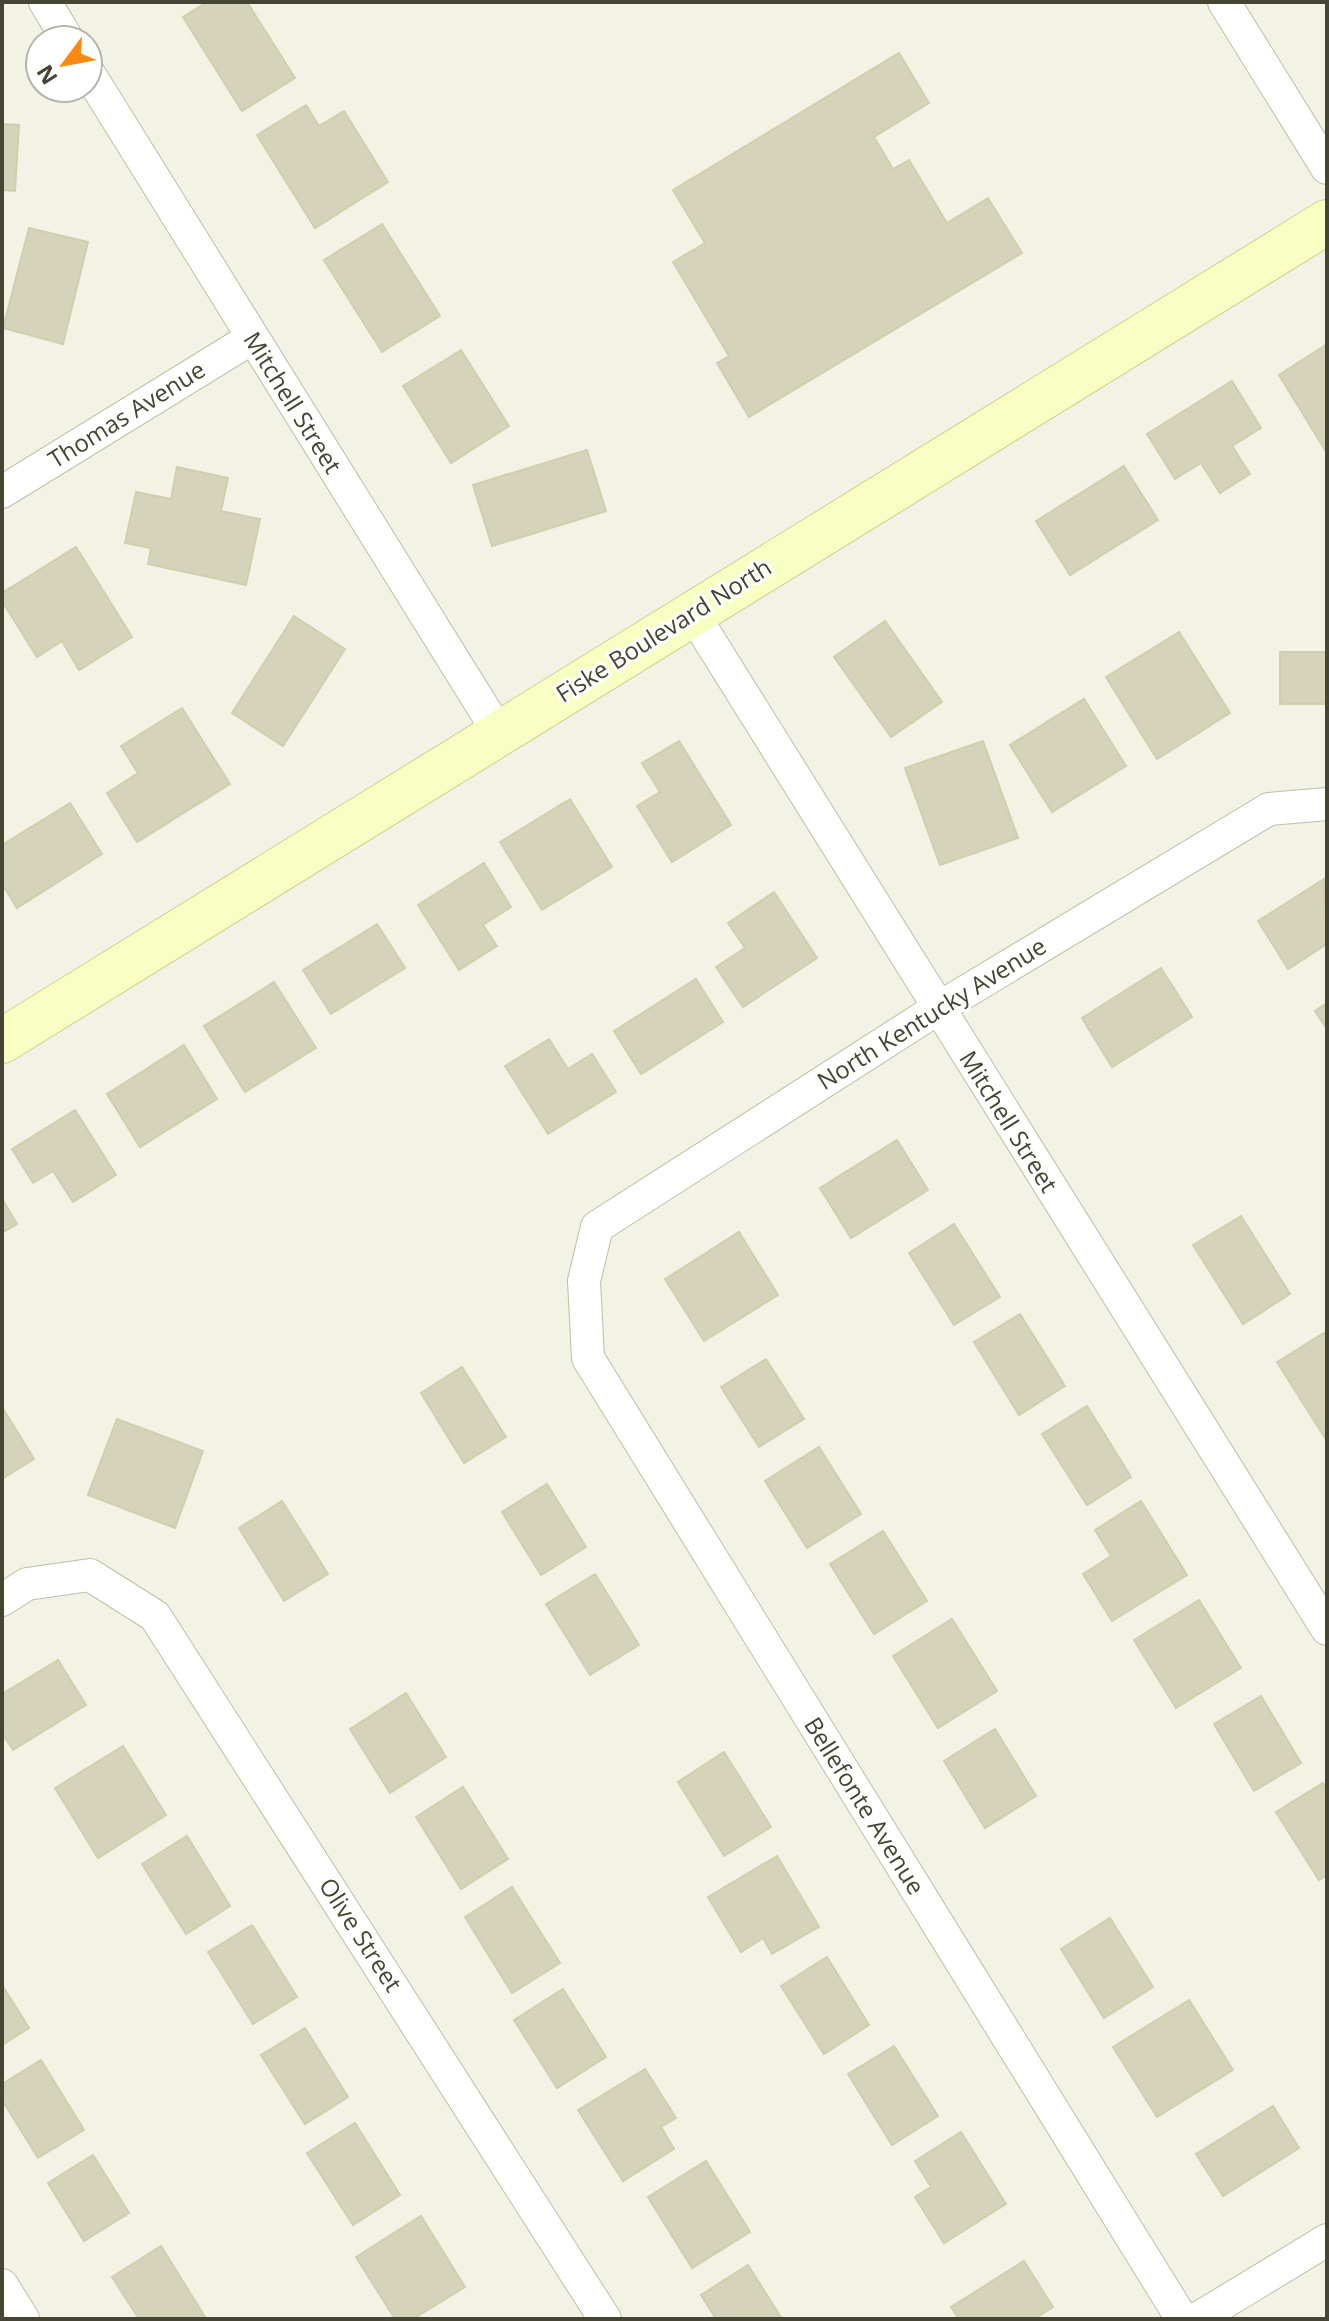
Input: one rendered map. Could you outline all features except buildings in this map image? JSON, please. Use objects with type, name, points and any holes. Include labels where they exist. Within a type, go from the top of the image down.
[{"type":"street","points":[[45,2],[58,24]]},
{"type":"street","points":[[1224,2],[1327,168]]},
{"type":"street","name":"Mitchell Street","points":[[104,98],[499,733]]},
{"type":"street","name":"Fiske Boulevard North","points":[[2,1041],[1327,222]]},
{"type":"street","name":"Thomas Avenue","points":[[2,492],[252,338]]},
{"type":"street","name":"Mitchell Street","points":[[693,614],[1327,1629]]},
{"type":"street","name":"North Kentucky Avenue","points":[[584,1281],[597,1227],[937,1009],[1269,809],[1327,804]]},
{"type":"street","name":"Bellefonte Avenue","points":[[584,1281],[588,1358],[1182,2319]]},
{"type":"street","name":"Olive Street","points":[[2,1600],[27,1584],[90,1575],[155,1616],[605,2319]]},
{"type":"street","points":[[1197,2319],[1327,2240]]},
{"type":"street","points":[[2,2285],[23,2319]]}]
